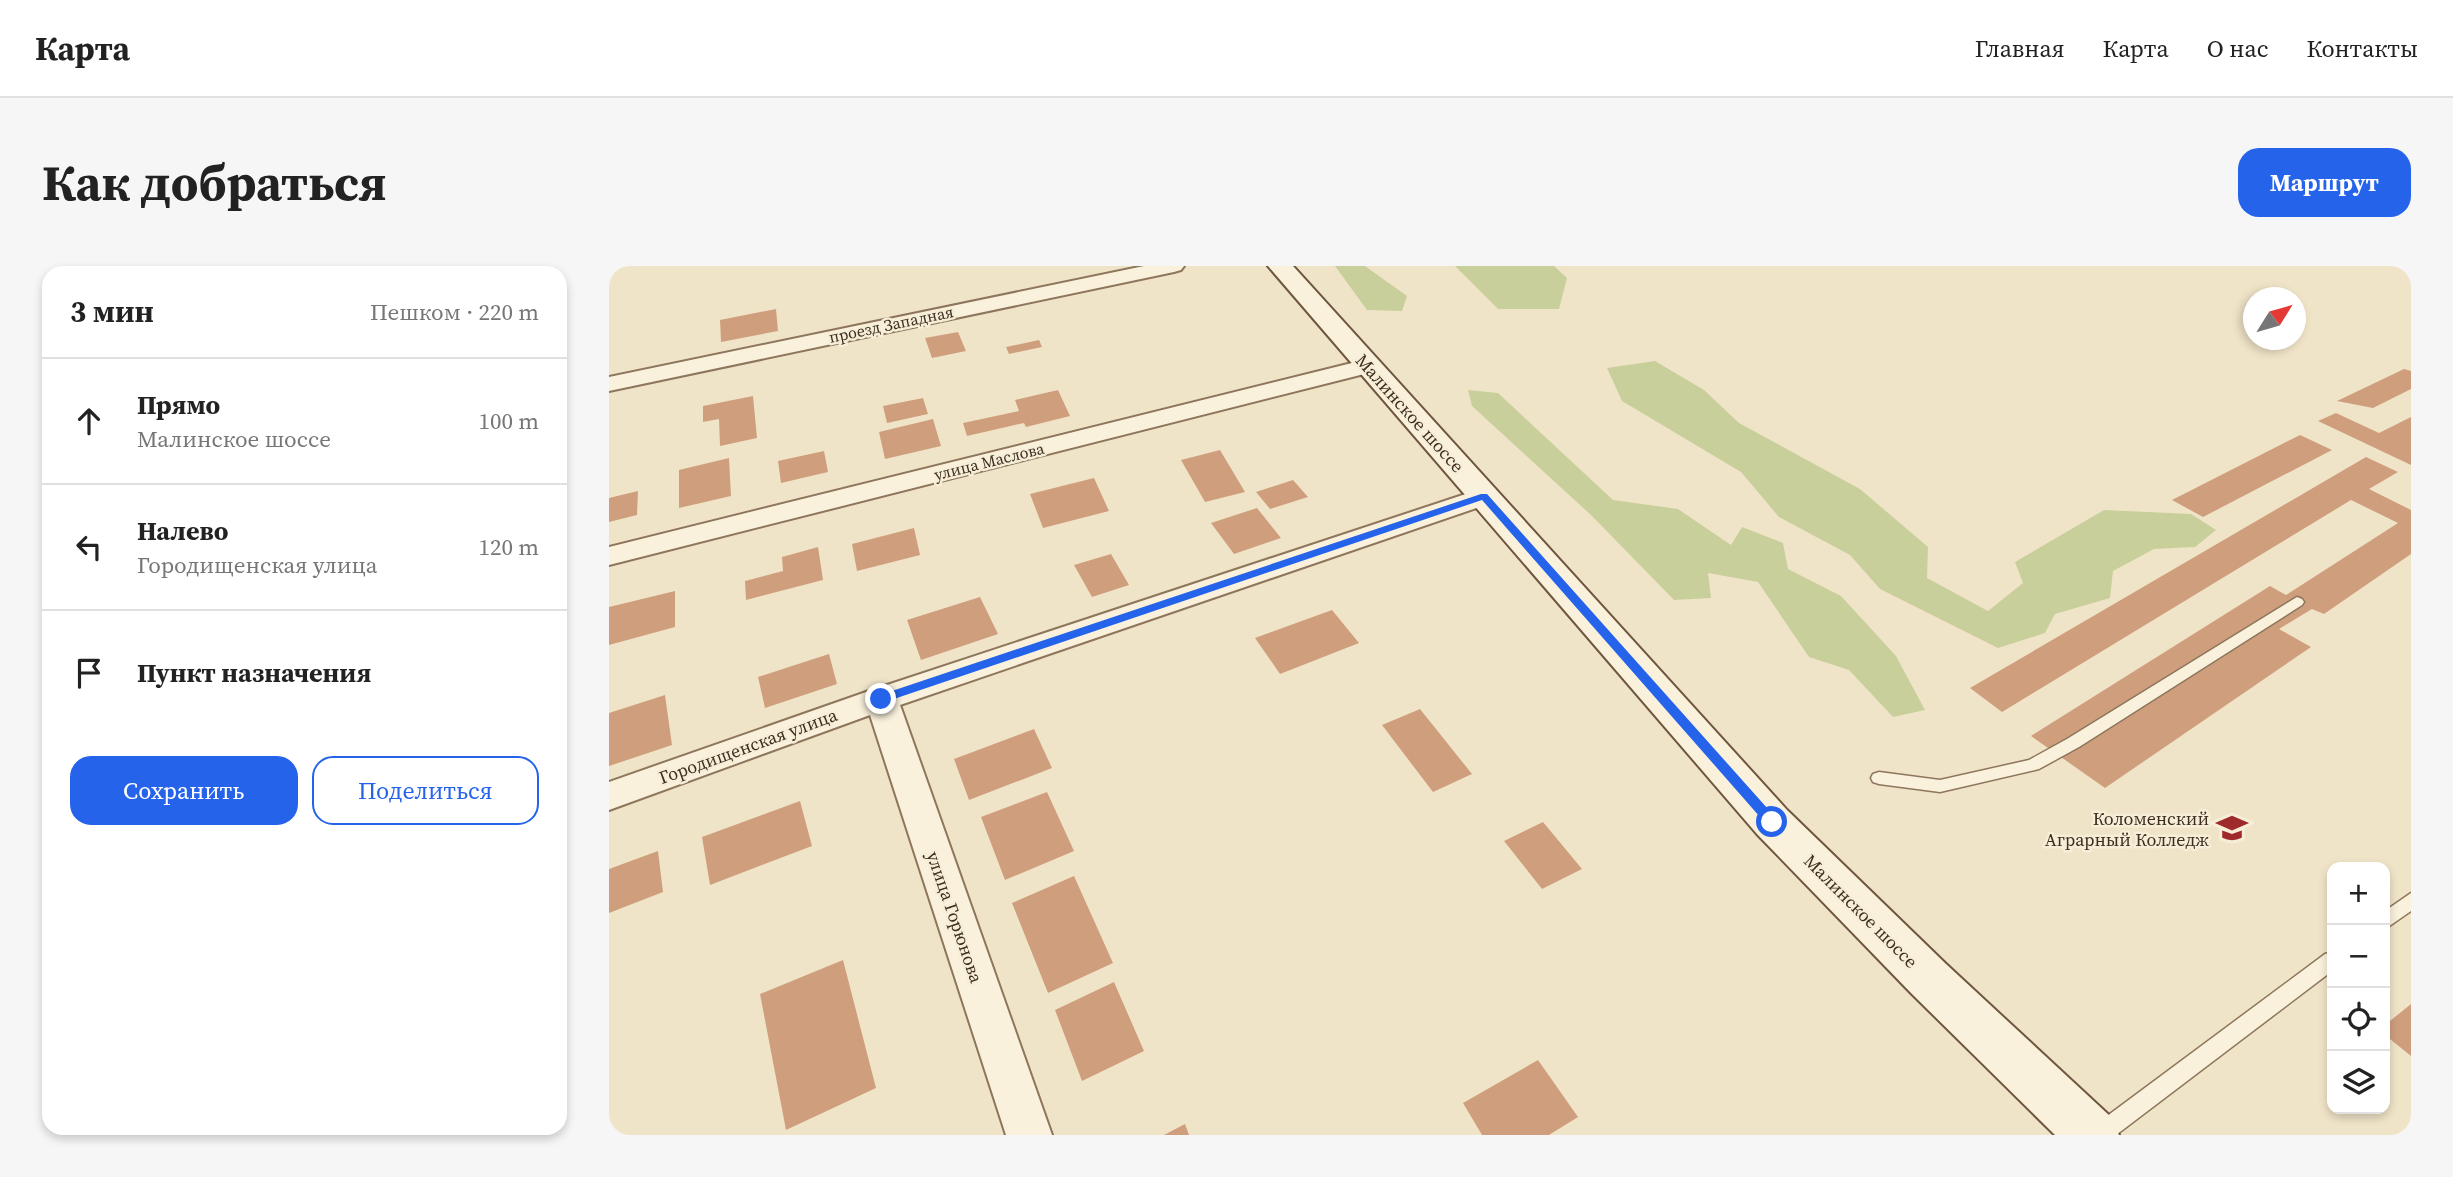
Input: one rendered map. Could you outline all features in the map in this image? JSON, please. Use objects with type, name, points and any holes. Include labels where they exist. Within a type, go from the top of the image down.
[{"type":"main road","name":"Малинское шоссе","points":[[1280,266],[1772,822],[1929,979],[2092,1135]]},
{"type":"street","name":"проезд Западная","points":[[609,384],[1174,266]]},
{"type":"street","name":"улица Маслова","points":[[609,556],[1368,366]]},
{"type":"street","name":"Городищенская улица","points":[[609,796],[881,699],[1484,496]]},
{"type":"street","name":"улица Горюнова","points":[[881,699],[1029,1135]]},
{"type":"lane","points":[[1879,778],[1940,786],[2033,765],[2073,744],[2297,602]]},
{"type":"lane","points":[[2390,917],[2411,901]]},
{"type":"lane","points":[[2099,1135],[2327,964]]},
{"type":"green space","points":[[1335,266],[1365,266],[1407,296],[1402,311],[1367,310]]},
{"type":"green space","points":[[1455,266],[1554,266],[1567,278],[1559,309],[1498,309]]},
{"type":"green space","points":[[1655,361],[1704,390],[1739,423],[1860,489],[1928,547],[1927,578],[1988,611],[2023,583],[2015,562],[2104,510],[2191,514],[2216,530],[2195,547],[2154,549],[2113,571],[2110,598],[2055,614],[2045,633],[1998,648],[1880,589],[1850,555],[1779,517],[1741,472],[1622,401],[1607,368]]},
{"type":"green space","points":[[1468,390],[1498,393],[1613,500],[1678,509],[1731,545],[1742,527],[1783,543],[1788,569],[1841,596],[1896,656],[1925,710],[1893,717],[1849,670],[1809,657],[1758,582],[1708,573],[1711,598],[1674,600],[1591,515],[1472,406]]},
{"type":"building","points":[[776,309],[778,331],[721,342],[720,320]]},
{"type":"building","points":[[958,332],[966,351],[932,358],[925,338]]},
{"type":"building","points":[[1039,340],[1042,347],[1009,354],[1006,347]]},
{"type":"building","points":[[2404,369],[2411,371],[2411,389],[2373,408],[2337,401]]},
{"type":"building","points":[[1058,390],[1070,416],[1026,427],[1024,423],[967,436],[963,423],[1019,411],[1015,400]]},
{"type":"building","points":[[753,396],[757,438],[720,446],[719,419],[703,422],[703,406]]},
{"type":"building","points":[[923,398],[928,414],[887,423],[883,406]]},
{"type":"building","points":[[2336,413],[2379,433],[2411,417],[2411,465],[2318,421]]},
{"type":"building","points":[[933,419],[941,446],[885,459],[879,432]]},
{"type":"building","points":[[2300,435],[2332,450],[2203,517],[2172,500]]},
{"type":"building","points":[[1220,450],[1245,492],[1205,502],[1181,460]]},
{"type":"building","points":[[824,451],[828,472],[781,483],[778,461]]},
{"type":"building","points":[[2366,457],[2398,472],[2369,489],[2411,510],[2411,554],[2324,614],[2312,609],[2279,629],[2311,647],[2105,788],[2031,736],[2270,586],[2286,595],[2398,523],[2351,500],[2002,712],[1970,688]]},
{"type":"building","points":[[729,458],[731,496],[679,508],[679,470]]},
{"type":"building","points":[[1094,478],[1109,511],[1043,528],[1030,494]]},
{"type":"building","points":[[1293,480],[1308,497],[1270,509],[1256,492]]},
{"type":"building","points":[[638,491],[637,515],[609,522],[609,498]]},
{"type":"building","points":[[1257,508],[1281,538],[1234,554],[1211,523]]},
{"type":"building","points":[[914,528],[920,555],[857,571],[852,544]]},
{"type":"building","points":[[818,547],[823,580],[746,600],[745,581],[783,571],[782,557]]},
{"type":"building","points":[[1111,554],[1129,585],[1092,597],[1074,565]]},
{"type":"building","points":[[675,591],[675,627],[609,645],[609,607]]},
{"type":"building","points":[[980,597],[998,634],[921,660],[907,620]]},
{"type":"building","points":[[1332,610],[1359,643],[1280,674],[1255,638]]},
{"type":"building","points":[[829,654],[837,684],[765,708],[758,677]]},
{"type":"building","points":[[665,695],[672,745],[609,766],[609,713]]},
{"type":"building","points":[[1420,709],[1472,774],[1433,792],[1382,725]]},
{"type":"building","points":[[1034,729],[1052,768],[969,800],[954,759]]},
{"type":"building","points":[[1047,792],[1074,851],[1005,880],[981,817]]},
{"type":"building","points":[[800,801],[812,846],[710,885],[702,837]]},
{"type":"building","points":[[1543,822],[1582,869],[1542,889],[1504,841]]},
{"type":"building","points":[[658,851],[663,892],[609,913],[609,869]]},
{"type":"building","points":[[1074,876],[1113,963],[1048,993],[1012,903]]},
{"type":"building","points":[[843,960],[876,1088],[786,1130],[760,994]]},
{"type":"building","points":[[1114,982],[1144,1051],[1082,1081],[1055,1010]]},
{"type":"building","points":[[2411,1004],[2411,1056],[2390,1039],[2390,1021]]},
{"type":"building","points":[[1538,1060],[1578,1117],[1549,1135],[1482,1135],[1463,1103]]},
{"type":"building","points":[[1185,1124],[1189,1135],[1164,1135]]},
{"type":"place","name":"Коломенский Аграрный Колледж","points":[[2232,828]]},
{"type":"route","points":[[881,699],[1484,496],[1772,822]]}]
